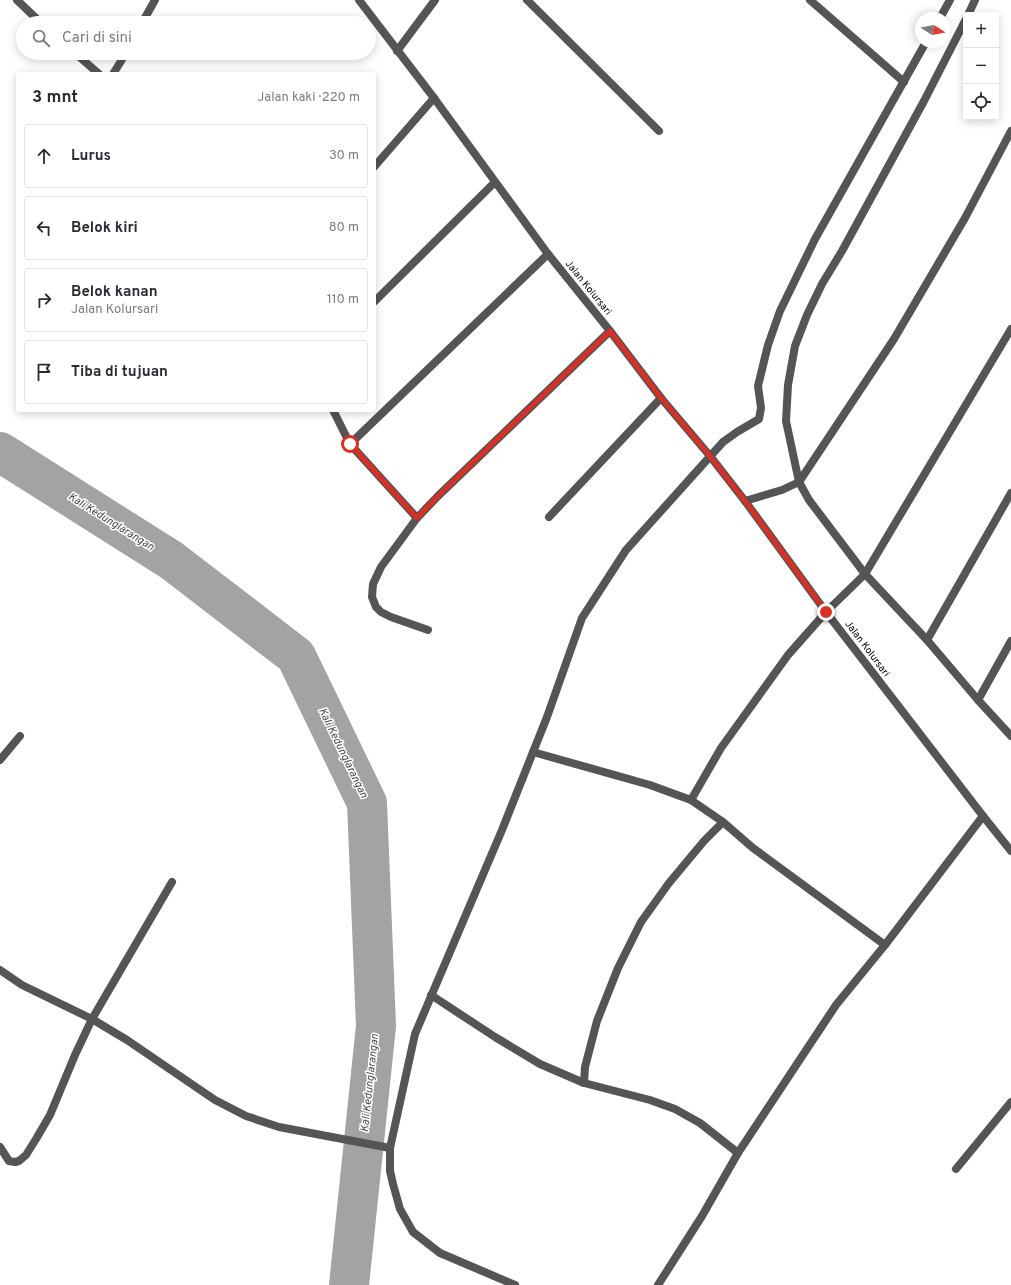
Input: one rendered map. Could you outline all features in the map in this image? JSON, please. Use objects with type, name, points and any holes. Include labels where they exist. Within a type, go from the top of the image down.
[{"type":"street","points":[[17,0],[34,16]]},
{"type":"street","points":[[146,16],[155,0]]},
{"type":"street","name":"Jalan Kolursari","points":[[359,0],[371,16]]},
{"type":"street","points":[[397,51],[435,0]]},
{"type":"street","points":[[527,0],[659,131]]},
{"type":"street","points":[[810,0],[904,82]]},
{"type":"street","points":[[943,12],[950,0]]},
{"type":"street","points":[[969,12],[975,0]]},
{"type":"street","name":"Jalan Kolursari","points":[[376,23],[434,98],[548,254],[610,331],[661,398],[710,456],[745,501],[826,612],[1011,851]]},
{"type":"street","points":[[963,26],[924,101],[842,251],[822,284],[807,315],[795,346],[788,385],[786,421],[797,483],[866,574],[927,640],[1011,736]]},
{"type":"street","points":[[515,1285],[440,1253],[413,1232],[400,1208],[390,1171],[390,1148],[415,1034],[502,830],[547,716],[582,618],[626,550],[710,456],[723,442],[760,419],[761,408],[758,386],[768,345],[780,311],[815,239],[923,48]]},
{"type":"street","points":[[83,60],[97,72]]},
{"type":"street","points":[[114,72],[122,60]]},
{"type":"street","points":[[376,165],[434,98]]},
{"type":"street","points":[[745,501],[782,490],[797,483],[894,339],[965,218],[1011,131]]},
{"type":"street","points":[[376,300],[495,182]]},
{"type":"street","points":[[350,444],[548,254]]},
{"type":"street","points":[[691,800],[721,748],[788,655],[835,602],[866,574],[1011,329]]},
{"type":"street","points":[[428,630],[391,617],[381,612],[376,607],[372,597],[373,584],[381,567],[417,518],[438,496],[610,331]]},
{"type":"street","points":[[550,517],[661,398]]},
{"type":"street","points":[[334,412],[350,444],[417,518]]},
{"type":"street","points":[[927,640],[1011,493]]},
{"type":"street","points":[[978,700],[1011,641]]},
{"type":"street","points":[[0,760],[20,736]]},
{"type":"street","points":[[533,752],[650,785],[691,800],[723,822],[754,848],[885,945]]},
{"type":"street","points":[[658,1285],[702,1216],[738,1153],[836,1005],[885,945],[983,816]]},
{"type":"street","points":[[584,1083],[585,1067],[597,1021],[618,968],[641,922],[669,883],[704,841],[723,822]]},
{"type":"street","points":[[0,1147],[9,1161],[12,1162],[19,1161],[26,1154],[50,1115],[92,1018],[172,882]]},
{"type":"street","points":[[0,970],[22,985],[92,1018],[216,1100],[246,1116],[279,1127],[390,1148]]},
{"type":"street","points":[[431,995],[495,1037],[540,1064],[584,1083],[650,1100],[675,1109],[700,1123],[738,1153]]},
{"type":"street","points":[[956,1169],[1011,1102]]},
{"type":"waterway","name":"Kali Kedunglarangan","points":[[0,452],[171,560],[296,656],[367,803],[376,1026],[349,1285]]},
{"type":"route","points":[[350,444],[417,518],[610,331],[661,398],[710,456],[745,501],[826,612]]}]
